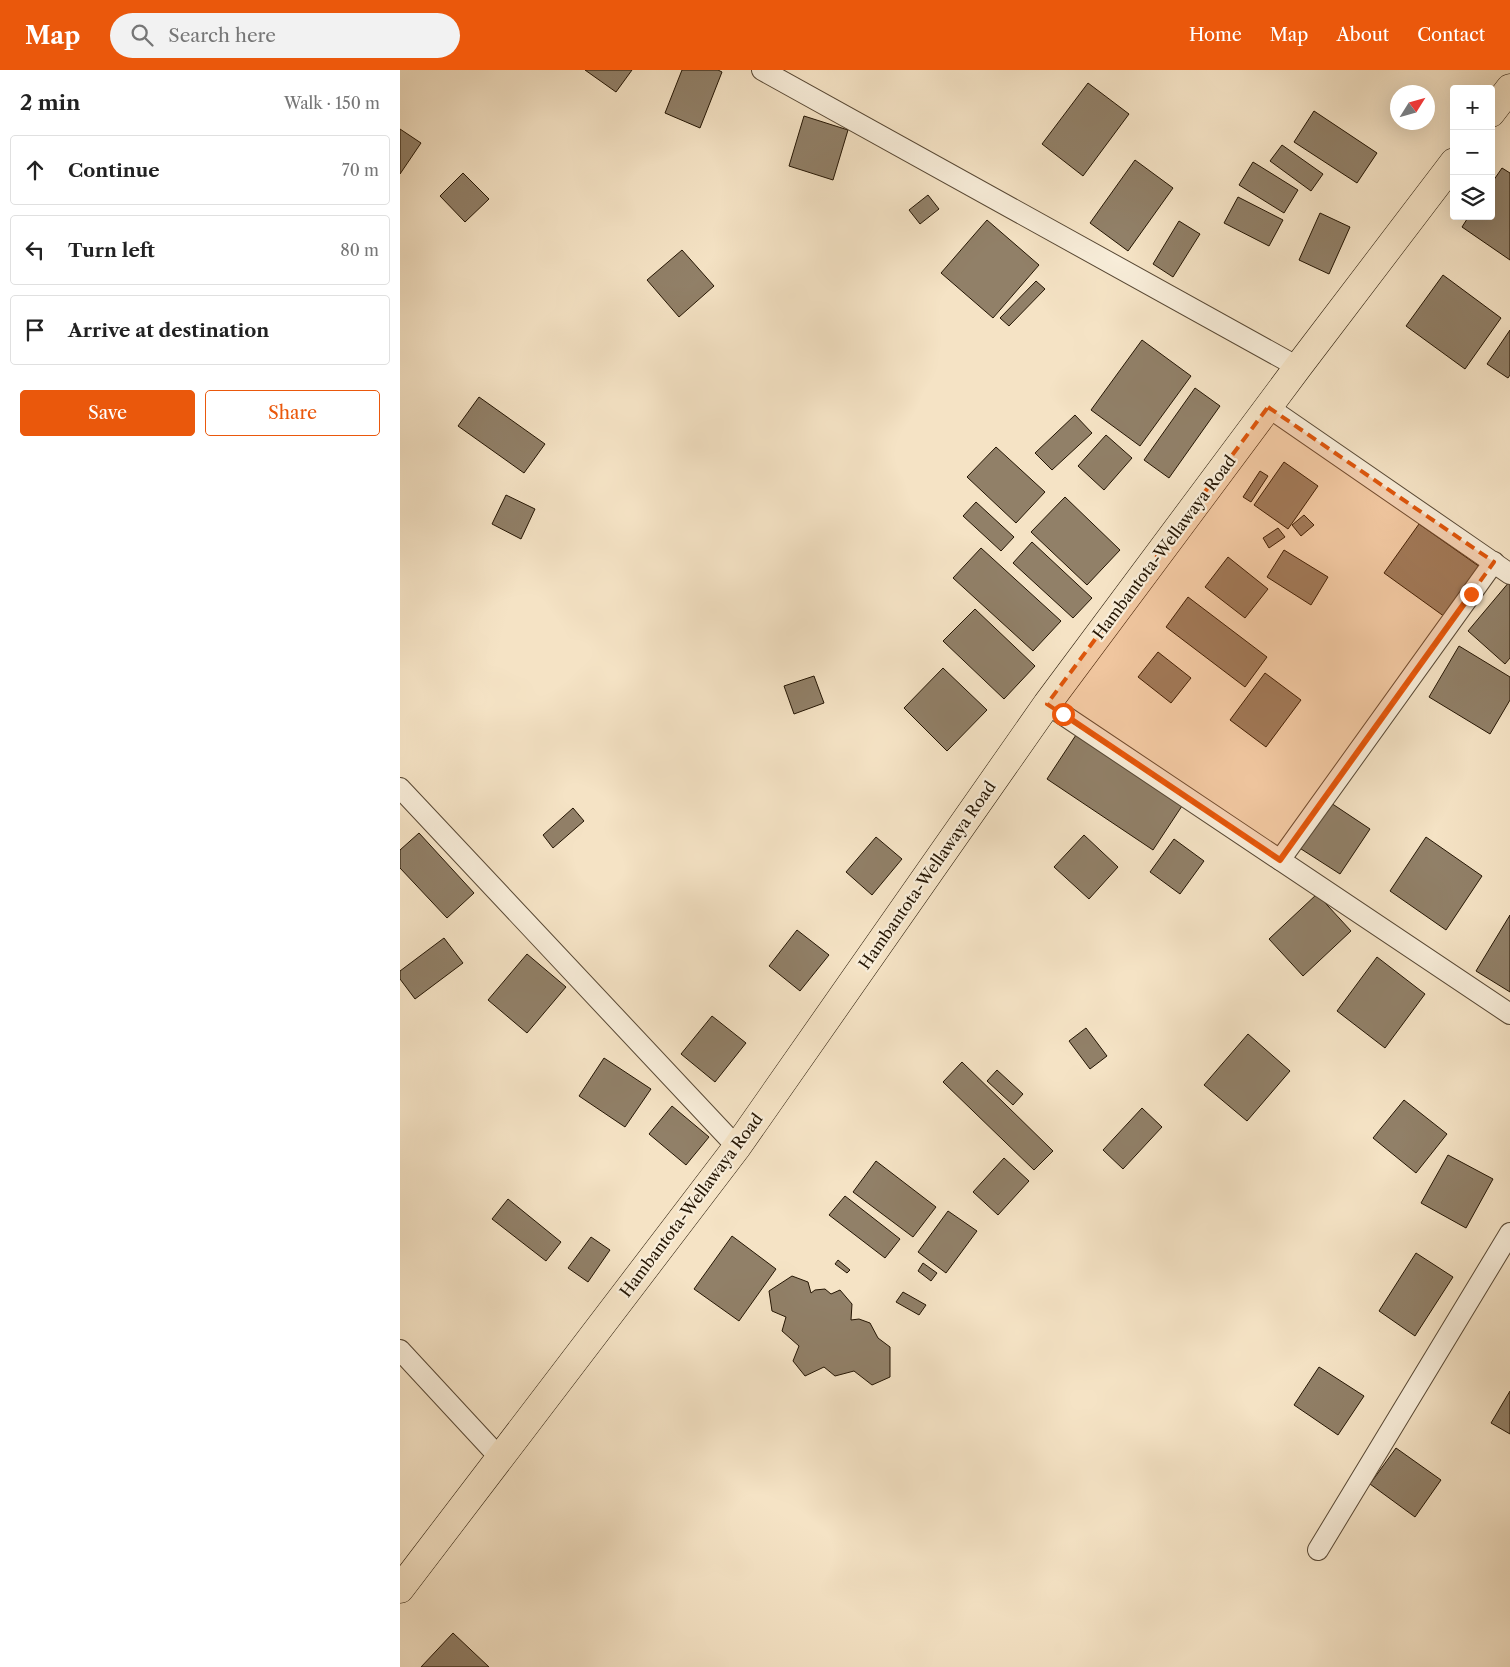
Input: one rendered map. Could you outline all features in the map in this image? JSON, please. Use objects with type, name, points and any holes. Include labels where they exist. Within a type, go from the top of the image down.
[{"type":"highway","points":[[1495,108],[1510,88]]},
{"type":"highway","name":"Hambantota-Wellawaya Road","points":[[400,1589],[736,1147],[1047,704],[1268,406],[1450,167]]},
{"type":"street","points":[[762,70],[1298,367]]},
{"type":"street","points":[[1268,406],[1510,574]]},
{"type":"street","points":[[1280,860],[1494,562]]},
{"type":"street","points":[[1047,704],[1510,1014]]},
{"type":"street","points":[[400,788],[736,1147]]},
{"type":"street","points":[[1318,1550],[1510,1233]]},
{"type":"street","points":[[400,1350],[500,1458]]},
{"type":"highlighted area","points":[[1268,407],[1494,562],[1280,860],[1047,704]]},
{"type":"building","points":[[585,70],[632,70],[616,92]]},
{"type":"building","points":[[682,70],[718,70],[722,72],[700,128],[665,113]]},
{"type":"building","points":[[1088,83],[1129,114],[1083,176],[1042,144]]},
{"type":"building","points":[[1314,111],[1377,153],[1357,183],[1294,142]]},
{"type":"building","points":[[804,116],[848,130],[833,180],[789,166]]},
{"type":"building","points":[[400,129],[421,143],[400,174]]},
{"type":"building","points":[[1282,145],[1323,174],[1311,191],[1270,161]]},
{"type":"building","points":[[1135,160],[1173,188],[1128,251],[1090,223]]},
{"type":"building","points":[[1253,162],[1298,190],[1284,213],[1239,185]]},
{"type":"building","points":[[1502,168],[1510,173],[1510,260],[1462,227],[1466,220],[1495,220],[1495,178]]},
{"type":"building","points":[[463,173],[489,199],[465,222],[440,196]]},
{"type":"building","points":[[928,195],[939,209],[920,224],[909,210]]},
{"type":"building","points":[[1238,197],[1283,220],[1269,246],[1224,223]]},
{"type":"building","points":[[1320,213],[1350,227],[1329,274],[1299,260]]},
{"type":"building","points":[[987,220],[1039,265],[993,318],[941,273]]},
{"type":"building","points":[[1179,221],[1200,234],[1173,277],[1153,264]]},
{"type":"building","points":[[682,250],[714,286],[679,317],[647,280]]},
{"type":"building","points":[[1443,275],[1501,318],[1465,369],[1406,326]]},
{"type":"building","points":[[1036,281],[1045,289],[1009,326],[1000,318]]},
{"type":"building","points":[[1510,330],[1510,375],[1508,378],[1487,364]]},
{"type":"building","points":[[1142,340],[1191,376],[1140,446],[1091,410]]},
{"type":"building","points":[[1195,388],[1220,406],[1169,478],[1144,460]]},
{"type":"building","points":[[479,397],[545,444],[524,473],[458,426]]},
{"type":"building","points":[[1075,415],[1092,433],[1052,470],[1035,453]]},
{"type":"building","points":[[1106,435],[1132,458],[1104,490],[1078,466]]},
{"type":"building","points":[[996,447],[1045,492],[1016,523],[967,477]]},
{"type":"building","points":[[1284,462],[1318,486],[1288,529],[1254,505]]},
{"type":"building","points":[[1260,471],[1268,476],[1251,502],[1243,497]]},
{"type":"building","points":[[506,495],[535,509],[521,539],[492,524]]},
{"type":"building","points":[[1065,497],[1120,550],[1087,585],[1031,532]]},
{"type":"building","points":[[976,502],[1014,537],[1001,551],[963,516]]},
{"type":"building","points":[[1304,515],[1314,525],[1301,536],[1292,525]]},
{"type":"building","points":[[1419,524],[1480,567],[1445,617],[1384,573]]},
{"type":"building","points":[[1278,528],[1285,537],[1269,548],[1263,538]]},
{"type":"building","points":[[1032,542],[1092,598],[1073,618],[1013,563]]},
{"type":"building","points":[[981,548],[1061,621],[1033,651],[953,578]]},
{"type":"building","points":[[1284,550],[1328,577],[1311,605],[1267,577]]},
{"type":"building","points":[[1228,557],[1268,589],[1245,618],[1205,587]]},
{"type":"building","points":[[1510,581],[1510,658],[1505,664],[1468,631]]},
{"type":"building","points":[[1188,597],[1267,657],[1245,687],[1166,627]]},
{"type":"building","points":[[975,609],[1035,666],[1004,699],[943,641]]},
{"type":"building","points":[[1459,646],[1510,677],[1510,700],[1490,734],[1429,697]]},
{"type":"building","points":[[1158,652],[1191,678],[1171,703],[1138,677]]},
{"type":"building","points":[[943,668],[987,710],[947,751],[904,708]]},
{"type":"building","points":[[1265,673],[1301,700],[1266,747],[1230,720]]},
{"type":"building","points":[[814,676],[824,703],[794,714],[784,686]]},
{"type":"building","points":[[1076,735],[1182,806],[1153,850],[1047,779]]},
{"type":"building","points":[[1328,801],[1370,829],[1340,874],[1298,847]]},
{"type":"building","points":[[573,808],[584,821],[553,848],[543,835]]},
{"type":"building","points":[[419,833],[474,893],[447,918],[400,868],[400,850]]},
{"type":"building","points":[[1084,835],[1118,867],[1089,899],[1054,867]]},
{"type":"building","points":[[876,837],[902,859],[872,895],[846,872]]},
{"type":"building","points":[[1426,837],[1482,876],[1446,930],[1390,891]]},
{"type":"building","points":[[1174,839],[1204,861],[1180,894],[1150,872]]},
{"type":"building","points":[[1317,894],[1351,931],[1303,976],[1269,939]]},
{"type":"building","points":[[1510,915],[1510,992],[1476,971]]},
{"type":"building","points":[[797,930],[829,955],[800,991],[769,966]]},
{"type":"building","points":[[444,938],[463,963],[415,999],[400,979],[400,971]]},
{"type":"building","points":[[527,954],[566,987],[527,1033],[488,1000]]},
{"type":"building","points":[[1377,957],[1425,994],[1385,1048],[1337,1011]]},
{"type":"building","points":[[712,1016],[746,1043],[715,1082],[681,1054]]},
{"type":"building","points":[[1086,1028],[1107,1056],[1090,1069],[1069,1041]]},
{"type":"building","points":[[1248,1034],[1290,1071],[1247,1121],[1204,1085]]},
{"type":"building","points":[[604,1058],[651,1089],[625,1127],[579,1096]]},
{"type":"building","points":[[962,1062],[1053,1151],[1034,1170],[943,1082]]},
{"type":"building","points":[[997,1070],[1023,1094],[1013,1105],[987,1081]]},
{"type":"building","points":[[1404,1100],[1447,1134],[1416,1173],[1373,1138]]},
{"type":"building","points":[[672,1106],[709,1137],[686,1165],[649,1134]]},
{"type":"building","points":[[1142,1108],[1162,1127],[1123,1169],[1103,1150]]},
{"type":"building","points":[[1448,1155],[1493,1179],[1466,1228],[1421,1203]]},
{"type":"building","points":[[1004,1158],[1029,1181],[998,1215],[973,1192]]},
{"type":"building","points":[[876,1161],[936,1207],[913,1237],[853,1192]]},
{"type":"building","points":[[845,1196],[900,1239],[885,1258],[829,1215]]},
{"type":"building","points":[[508,1199],[561,1242],[546,1261],[492,1219]]},
{"type":"building","points":[[948,1211],[977,1231],[946,1273],[918,1252]]},
{"type":"building","points":[[732,1236],[776,1269],[739,1321],[694,1289]]},
{"type":"building","points":[[591,1237],[610,1250],[588,1282],[568,1268]]},
{"type":"building","points":[[1416,1253],[1453,1277],[1415,1336],[1379,1311]]},
{"type":"building","points":[[838,1260],[850,1270],[847,1273],[835,1264]]},
{"type":"building","points":[[923,1263],[937,1273],[931,1281],[918,1271]]},
{"type":"building","points":[[792,1276],[808,1282],[811,1293],[815,1290],[825,1289],[831,1294],[840,1290],[852,1304],[851,1320],[859,1319],[870,1323],[878,1338],[890,1347],[890,1377],[872,1385],[854,1371],[835,1376],[824,1367],[805,1376],[793,1361],[799,1346],[782,1331],[786,1317],[772,1311],[769,1291]]},
{"type":"building","points":[[903,1292],[926,1305],[919,1315],[896,1302]]},
{"type":"building","points":[[1319,1367],[1364,1396],[1338,1435],[1294,1405]]},
{"type":"building","points":[[1510,1391],[1510,1434],[1491,1423]]},
{"type":"building","points":[[1396,1448],[1441,1480],[1415,1517],[1370,1484]]},
{"type":"building","points":[[453,1633],[489,1667],[421,1667]]},
{"type":"route","points":[[1063,714],[1280,860],[1471,594]]}]
